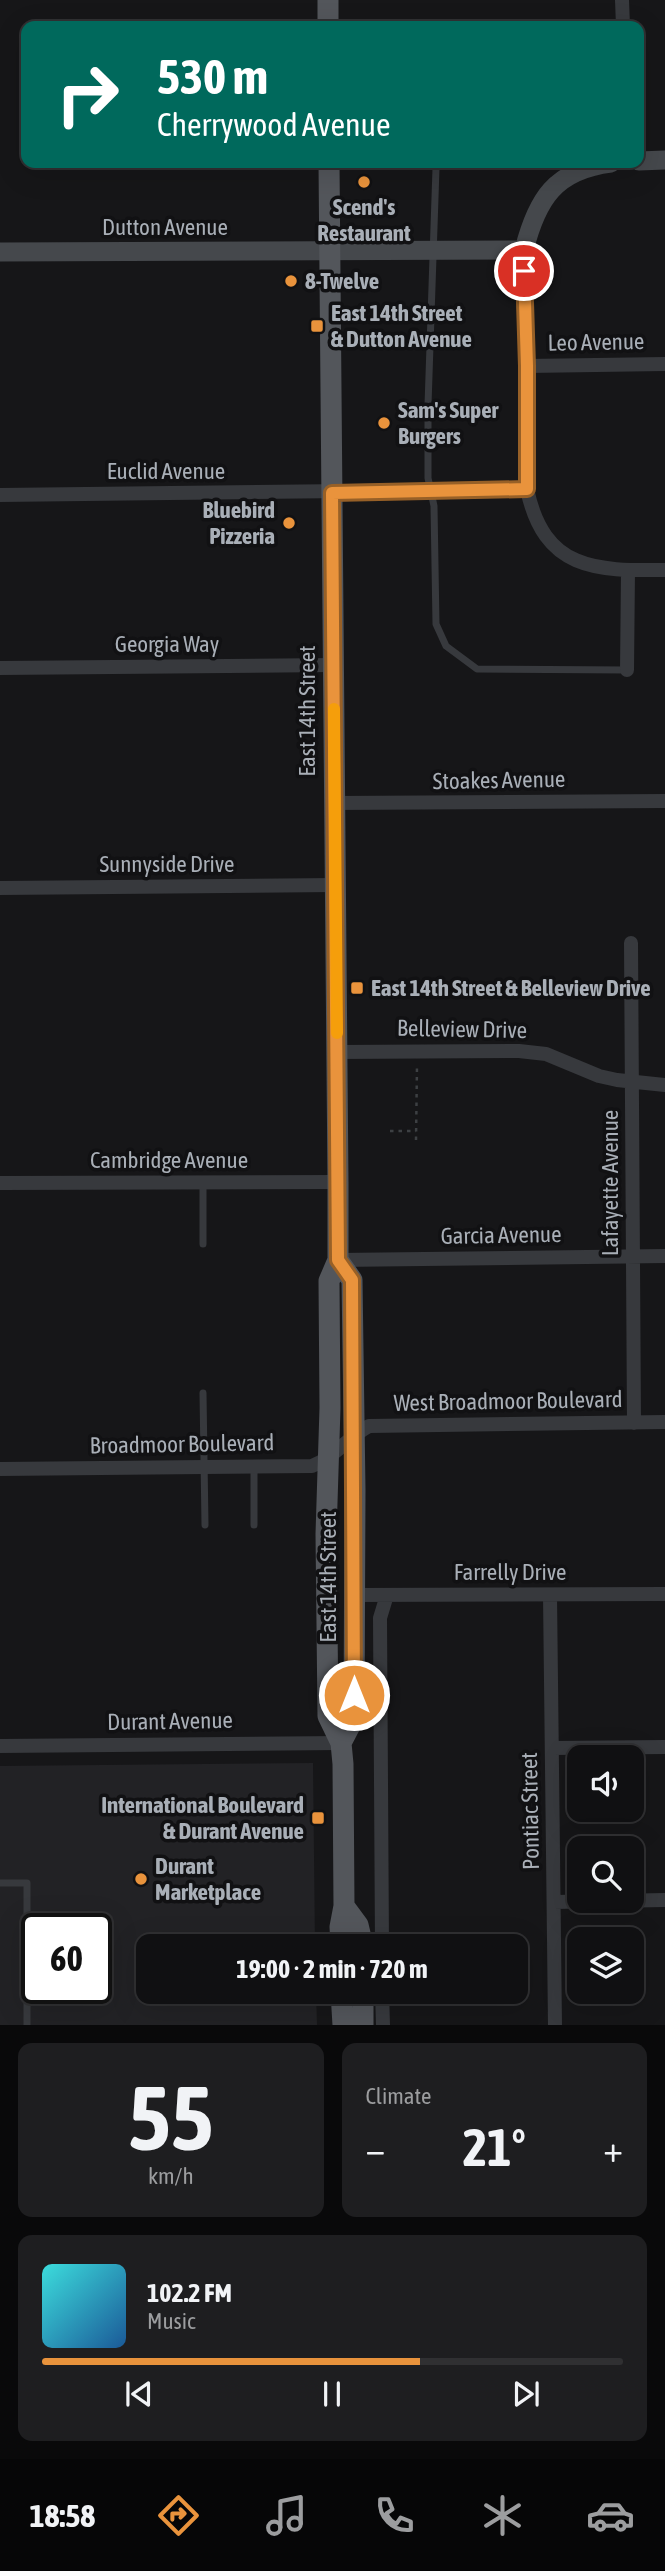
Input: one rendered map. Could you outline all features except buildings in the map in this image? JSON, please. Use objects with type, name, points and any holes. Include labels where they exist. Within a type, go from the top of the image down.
[{"type":"main road","points":[[328,0],[328,21]]},
{"type":"main road","name":"East 14th Street","points":[[329,168],[338,1260],[329,1280],[328,1716],[341,1743]]},
{"type":"main road","name":"East 14th Street","points":[[338,1260],[352,1280],[354,1434],[354,1718],[341,1743]]},
{"type":"main road","points":[[340,1934],[344,1906],[341,1743]]},
{"type":"main road","points":[[344,1906],[358,1924],[360,1934]]},
{"type":"main road","points":[[341,2004],[342,2025]]},
{"type":"main road","points":[[363,2004],[363,2025]]},
{"type":"street","points":[[622,0],[623,21]]},
{"type":"street","points":[[644,161],[665,160]]},
{"type":"street","points":[[585,168],[561,181],[540,203],[532,219],[524,250],[527,489],[540,528],[565,555],[594,567],[665,570]]},
{"type":"street","name":"Dutton Avenue","points":[[0,252],[524,250]]},
{"type":"street","name":"Leo Avenue","points":[[527,366],[665,364]]},
{"type":"street","name":"Euclid Avenue","points":[[0,495],[527,489]]},
{"type":"street","points":[[627,670],[628,570]]},
{"type":"street","name":"Georgia Way","points":[[0,668],[334,665]]},
{"type":"street","name":"Stoakes Avenue","points":[[334,803],[665,801]]},
{"type":"street","name":"Sunnyside Drive","points":[[0,888],[335,885]]},
{"type":"street","name":"Lafayette Avenue","points":[[631,943],[634,1423]]},
{"type":"street","name":"Belleview Drive","points":[[337,1052],[519,1051],[546,1054],[599,1076],[649,1085],[665,1084]]},
{"type":"street","name":"Cambridge Avenue","points":[[0,1183],[338,1182]]},
{"type":"street","name":"Garcia Avenue","points":[[338,1260],[665,1256]]},
{"type":"street","name":"West Broadmoor Boulevard","points":[[354,1434],[369,1426],[665,1422]]},
{"type":"street","points":[[328,1460],[354,1434]]},
{"type":"street","name":"Broadmoor Boulevard","points":[[0,1469],[312,1466],[328,1460]]},
{"type":"street","name":"Farrelly Drive","points":[[355,1595],[665,1594]]},
{"type":"street","points":[[382,1934],[380,1618],[387,1595]]},
{"type":"street","name":"Pontiac Street","points":[[550,1595],[555,2025]]},
{"type":"street","name":"Durant Avenue","points":[[0,1746],[341,1743]]},
{"type":"street","points":[[552,1748],[665,1747]]},
{"type":"street","points":[[554,1902],[665,1900]]},
{"type":"street","points":[[382,2004],[383,2025]]},
{"type":"lane","points":[[436,168],[428,405],[428,478],[434,506],[436,624],[446,646],[477,669],[627,670]]},
{"type":"lane","points":[[202,1182],[202,1244]]},
{"type":"lane","points":[[203,1392],[205,1525]]},
{"type":"lane","points":[[254,1466],[254,1525]]},
{"type":"lane","points":[[0,1883],[27,1883],[27,2025]]},
{"type":"path","points":[[416,1140],[417,1051]]},
{"type":"path","points":[[390,1131],[416,1131]]},
{"type":"shaded area","name":"Durant Marketplace","points":[[313,1763],[315,1934],[136,1934],[136,2004],[316,2004],[317,2025],[0,2025],[0,1766]]},
{"type":"slow traffic","points":[[334,709],[337,1033]]},
{"type":"place","name":"Scend's Restaurant","points":[[364,182]]},
{"type":"place","name":"8-Twelve","points":[[291,281]]},
{"type":"place","name":"East 14th Street & Dutton Avenue","points":[[317,326]]},
{"type":"place","name":"Sam's Super Burgers","points":[[384,423]]},
{"type":"place","name":"Bluebird Pizzeria","points":[[289,523]]},
{"type":"place","name":"East 14th Street & Belleview Drive","points":[[357,988]]},
{"type":"place","name":"International Boulevard & Durant Avenue","points":[[318,1818]]},
{"type":"place","name":"Durant Marketplace","points":[[141,1879]]},
{"type":"route","points":[[354,1695],[352,1280],[338,1260],[332,493],[527,489],[524,271]]}]
